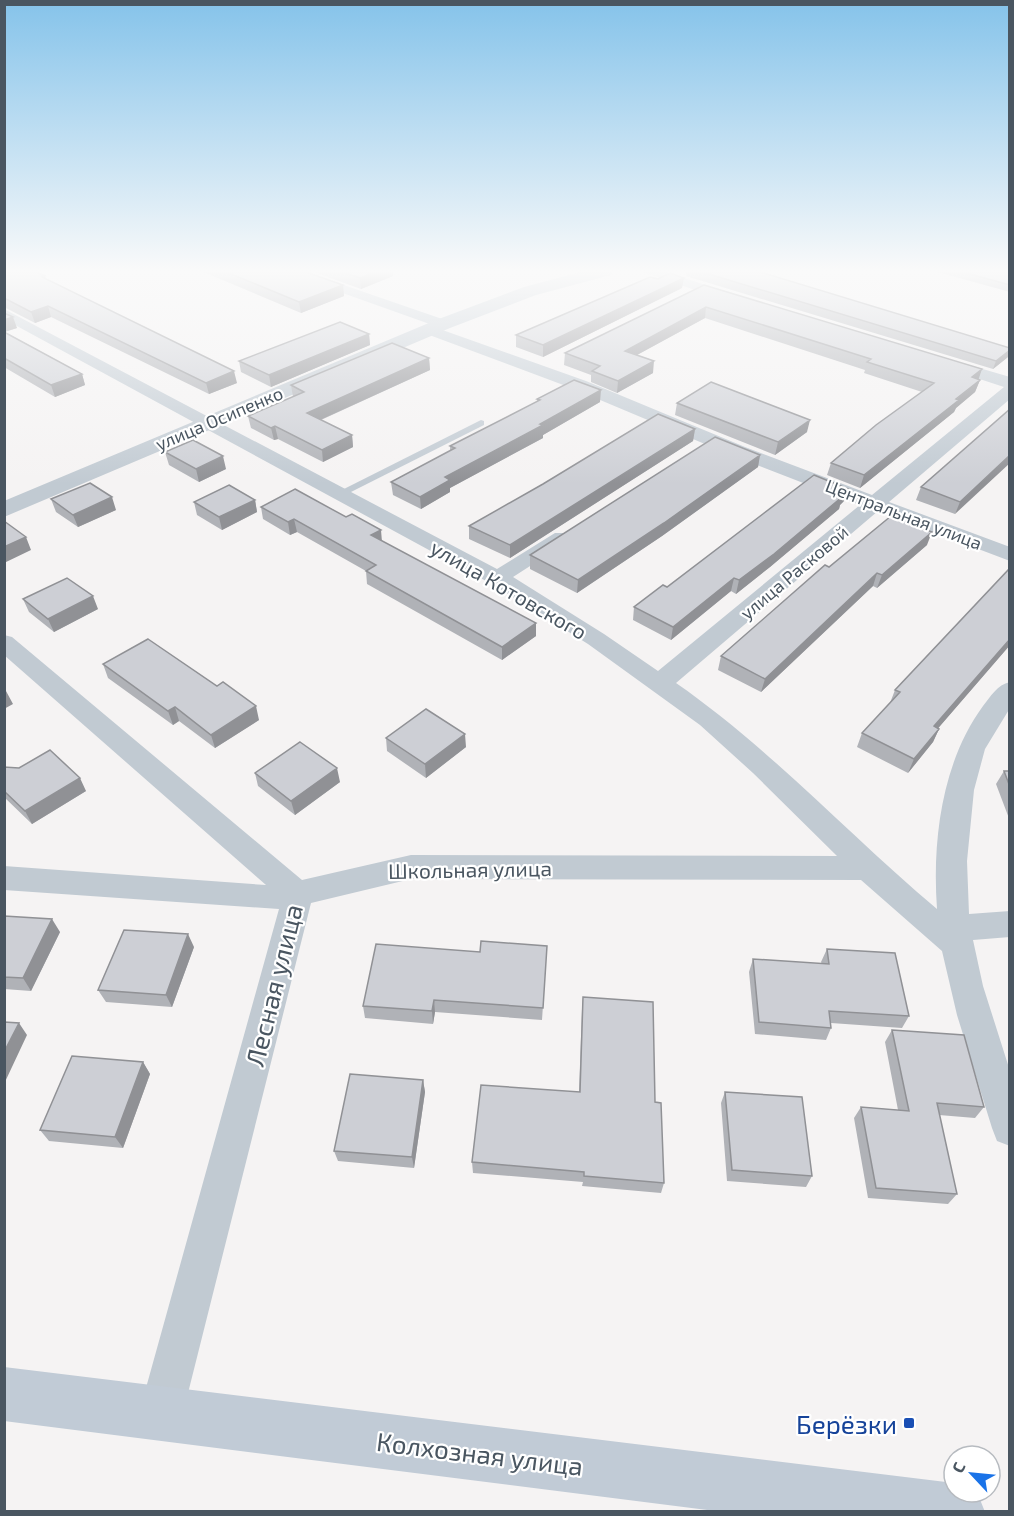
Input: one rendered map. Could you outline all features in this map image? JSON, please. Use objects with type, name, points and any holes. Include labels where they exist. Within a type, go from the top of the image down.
[{"type":"main road","name":"Колхозная улица","points":[[4,1394],[956,1512]]},
{"type":"street","name":"улица Котовского","points":[[57,342],[497,578],[568,620],[660,684],[737,742],[868,868],[957,936]]},
{"type":"street","name":"улица Осипенко","points":[[4,510],[401,342]]},
{"type":"street","name":"Центральная улица","points":[[471,342],[712,440],[1010,555]]},
{"type":"street","points":[[929,358],[1010,383]]},
{"type":"street","points":[[537,369],[557,359]]},
{"type":"street","name":"улица Расковой","points":[[660,684],[1010,390]]},
{"type":"street","points":[[693,453],[712,440]]},
{"type":"street","points":[[497,578],[575,528]]},
{"type":"street","name":"Лесная улица","points":[[4,642],[298,896],[160,1413]]},
{"type":"street","points":[[1010,690],[976,740],[965,766],[957,804],[952,900],[957,936],[1010,1128]]},
{"type":"street","name":"Школьная улица","points":[[4,878],[269,898],[298,896],[360,876],[411,867],[868,868]]},
{"type":"street","points":[[957,936],[1010,924]]},
{"type":"lane","points":[[339,494],[481,423]]},
{"type":"building","points":[[4,342],[22,342],[82,374],[51,385],[4,358]]},
{"type":"building","points":[[121,342],[174,342],[234,371],[206,383]]},
{"type":"building","points":[[289,342],[350,342],[269,375],[239,361]]},
{"type":"building","points":[[534,342],[550,342],[543,345]]},
{"type":"building","points":[[588,342],[642,342],[625,351],[654,361],[618,381],[592,371],[600,366],[565,353]]},
{"type":"building","points":[[816,342],[892,342],[982,369],[972,377],[980,380],[956,399],[959,400],[864,475],[831,463],[876,425],[934,383],[867,362],[871,359]]},
{"type":"building","points":[[932,342],[989,342],[1010,348],[996,361]]},
{"type":"building","points":[[392,343],[429,358],[307,413],[352,435],[322,450],[275,426],[271,428],[248,416],[304,392],[291,385]]},
{"type":"building","points":[[574,380],[601,390],[540,424],[543,425],[445,477],[450,480],[420,497],[391,482],[455,448],[450,446]]},
{"type":"building","points":[[711,382],[810,420],[778,442],[677,403]]},
{"type":"building","points":[[1010,409],[1010,455],[960,502],[921,487]]},
{"type":"building","points":[[658,414],[695,429],[510,545],[469,526],[543,484]]},
{"type":"building","points":[[715,437],[760,455],[578,580],[530,555]]},
{"type":"building","points":[[193,440],[223,456],[196,469],[165,452]]},
{"type":"building","points":[[814,475],[848,489],[839,495],[842,497],[774,554],[739,580],[734,578],[673,627],[634,607],[663,585],[667,587]]},
{"type":"building","points":[[90,483],[112,497],[73,515],[51,499]]},
{"type":"building","points":[[229,485],[255,500],[219,517],[194,502]]},
{"type":"building","points":[[295,489],[346,517],[352,514],[381,530],[371,535],[536,623],[502,647],[366,571],[376,565],[294,519],[288,522],[261,507]]},
{"type":"building","points":[[891,516],[932,532],[882,575],[877,573],[765,679],[721,656],[825,565],[829,567]]},
{"type":"building","points":[[4,521],[26,537],[4,547]]},
{"type":"building","points":[[1010,568],[1010,639],[934,726],[939,729],[914,759],[862,733],[900,692],[895,690]]},
{"type":"building","points":[[67,578],[93,596],[48,619],[23,599]]},
{"type":"building","points":[[148,639],[217,686],[223,682],[256,706],[211,735],[175,707],[168,711],[103,664]]},
{"type":"building","points":[[426,709],[465,734],[425,764],[386,738]]},
{"type":"building","points":[[300,742],[337,768],[291,801],[255,773]]},
{"type":"building","points":[[50,750],[80,778],[25,811],[4,791],[4,767],[19,768]]},
{"type":"building","points":[[1004,771],[1010,771],[1010,787]]},
{"type":"building","points":[[4,916],[52,919],[23,978],[4,977]]},
{"type":"building","points":[[124,930],[188,934],[166,995],[98,990]]},
{"type":"building","points":[[481,941],[547,946],[543,1008],[434,1000],[432,1011],[363,1006],[376,944],[480,952]]},
{"type":"building","points":[[827,949],[895,953],[909,1016],[829,1011],[831,1028],[759,1022],[753,959],[829,964]]},
{"type":"building","points":[[583,997],[653,1002],[655,1102],[661,1103],[664,1183],[584,1176],[584,1172],[472,1162],[481,1085],[580,1092]]},
{"type":"building","points":[[4,1022],[19,1023],[4,1052]]},
{"type":"building","points":[[892,1030],[964,1035],[984,1107],[937,1103],[957,1194],[876,1188],[861,1107],[909,1111]]},
{"type":"building","points":[[72,1056],[143,1062],[115,1137],[40,1130]]},
{"type":"building","points":[[350,1074],[423,1080],[412,1157],[334,1151]]},
{"type":"building","points":[[725,1092],[802,1097],[812,1176],[732,1170]]},
{"type":"place","name":"Берёзки","points":[[909,1423]]}]
